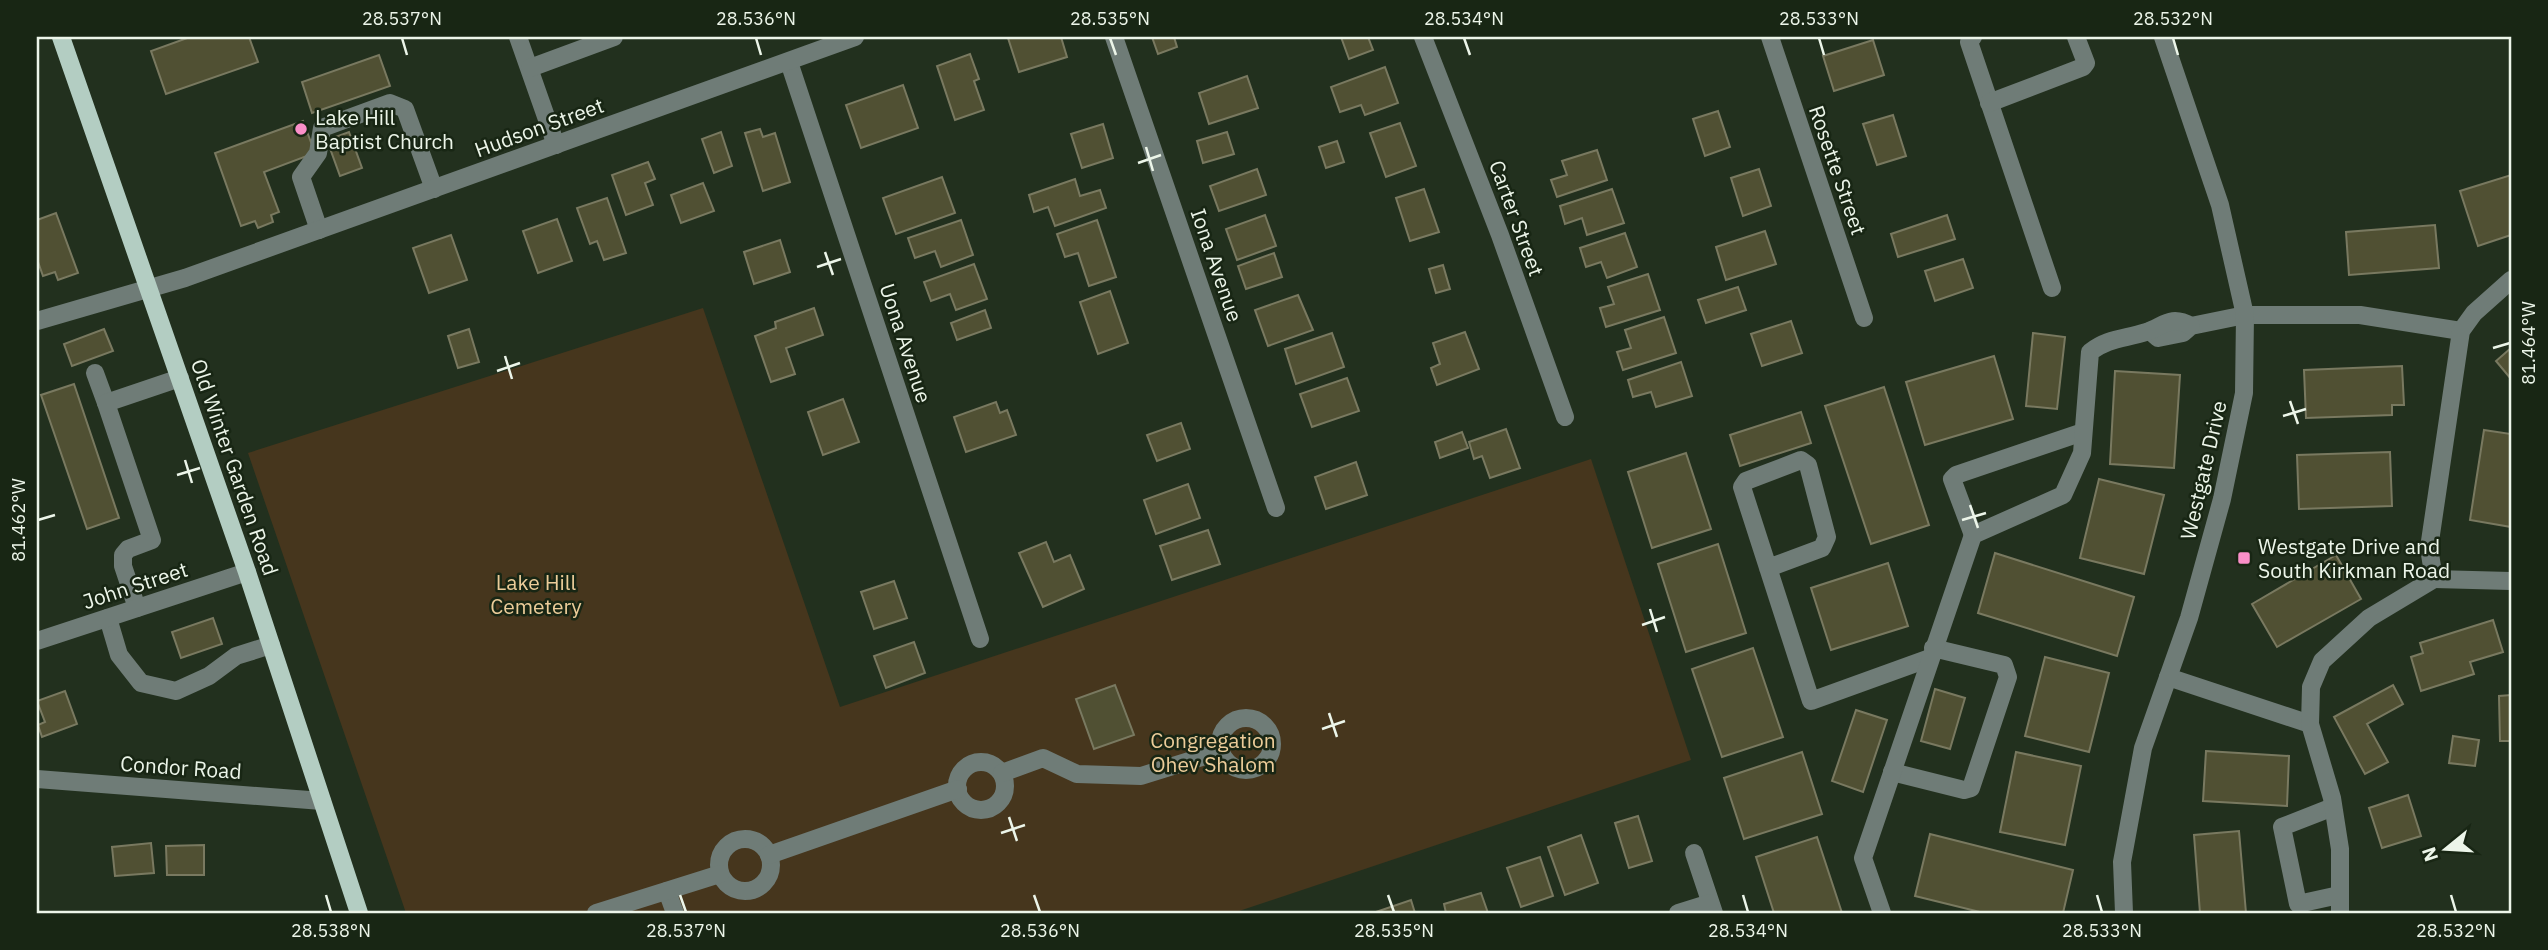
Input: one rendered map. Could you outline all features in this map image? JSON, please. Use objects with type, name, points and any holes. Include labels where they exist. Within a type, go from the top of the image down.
[{"type":"main road","name":"Old Winter Garden Road","points":[[61,37],[247,572],[359,913]]},
{"type":"street","points":[[518,37],[556,145]]},
{"type":"street","points":[[530,68],[614,37]]},
{"type":"street","name":"Hudson Street","points":[[37,321],[185,278],[855,37]]},
{"type":"street","name":"Iona Avenue","points":[[1114,37],[1276,508]]},
{"type":"street","name":"Carter Street","points":[[1423,37],[1500,235],[1565,417]]},
{"type":"street","name":"Rosette Street","points":[[1770,37],[1864,318]]},
{"type":"street","points":[[1973,37],[1969,42],[2052,288]]},
{"type":"street","points":[[1989,103],[2083,67],[2086,63],[2077,37]]},
{"type":"street","name":"Westgate Drive","points":[[2124,913],[2122,862],[2143,748],[2189,618],[2222,499],[2244,393],[2245,315],[2220,205],[2163,37]]},
{"type":"street","name":"Uona Avenue","points":[[789,62],[980,639]]},
{"type":"street","points":[[319,230],[301,177],[318,153],[322,128],[390,103],[404,109],[434,189]]},
{"type":"street","points":[[2434,579],[2429,548],[2461,331],[2474,313],[2511,280]]},
{"type":"street","points":[[1973,535],[2063,495],[2082,453],[2090,352],[2105,340],[2150,331],[2158,338],[2183,333],[2191,326],[2245,315],[2360,315],[2461,331]]},
{"type":"street","points":[[95,373],[152,540],[128,549],[122,555],[137,608]]},
{"type":"street","points":[[106,403],[180,378]]},
{"type":"street","points":[[1882,913],[1863,858],[1973,535],[1952,479],[1956,475],[2083,432]]},
{"type":"street","points":[[1768,568],[1822,548],[1827,537],[1808,465],[1801,460],[1746,481],[1742,487],[1768,568],[1811,701],[1932,653],[2004,665],[2008,677],[1971,788],[1964,790],[1892,772]]},
{"type":"street","name":"John Street","points":[[37,641],[247,572]]},
{"type":"street","points":[[2340,913],[2340,849],[2333,807],[2310,724],[2311,687],[2322,661],[2369,618],[2434,579],[2511,580]]},
{"type":"street","points":[[108,618],[119,656],[141,683],[176,691],[209,676],[236,656],[271,645]]},
{"type":"street","points":[[2168,677],[2310,724]]},
{"type":"street","points":[[1002,773],[1043,758],[1077,774],[1141,776],[1221,751]]},
{"type":"street","points":[[989,763],[1002,773],[1005,780],[1004,795],[993,807],[978,810],[965,803],[958,789],[961,774],[973,764],[989,763]]},
{"type":"street","name":"Condor Road","points":[[37,779],[322,801]]},
{"type":"street","points":[[769,855],[958,789]]},
{"type":"street","points":[[2333,807],[2282,827],[2298,904],[2339,895]]},
{"type":"street","points":[[737,839],[754,840],[769,855],[769,876],[757,889],[748,891],[731,888],[720,874],[719,857],[730,843],[737,839]]},
{"type":"street","points":[[1678,913],[1712,908],[1694,853]]},
{"type":"street","points":[[596,913],[720,874]]},
{"type":"street","points":[[667,891],[675,913]]},
{"type":"green space","points":[[703,308],[840,707],[1591,459],[1691,760],[1233,913],[406,913],[248,453]]},
{"type":"building","points":[[190,37],[249,37],[258,62],[166,94],[151,51]]},
{"type":"building","points":[[1061,37],[1067,57],[1019,72],[1008,38]]},
{"type":"building","points":[[1152,37],[1174,37],[1177,47],[1158,54]]},
{"type":"building","points":[[1341,37],[1368,37],[1373,50],[1349,59]]},
{"type":"building","points":[[1873,40],[1884,75],[1834,91],[1823,56]]},
{"type":"building","points":[[970,54],[979,79],[974,81],[984,110],[955,120],[937,66]]},
{"type":"building","points":[[379,55],[390,86],[312,113],[302,82]]},
{"type":"building","points":[[1385,67],[1398,103],[1365,115],[1361,105],[1340,112],[1331,87]]},
{"type":"building","points":[[1247,76],[1258,108],[1209,124],[1199,93]]},
{"type":"building","points":[[903,85],[918,128],[861,148],[846,105]]},
{"type":"building","points":[[1718,111],[1730,147],[1705,156],[1693,119]]},
{"type":"building","points":[[1893,115],[1906,156],[1877,165],[1863,124]]},
{"type":"building","points":[[303,121],[315,153],[264,172],[279,212],[271,215],[273,222],[258,228],[255,221],[241,226],[215,153]]},
{"type":"building","points":[[1400,123],[1416,166],[1386,177],[1370,133]]},
{"type":"building","points":[[1103,124],[1113,158],[1082,168],[1071,134]]},
{"type":"building","points":[[760,129],[763,137],[775,133],[790,182],[763,191],[745,133]]},
{"type":"building","points":[[349,132],[362,168],[340,176],[327,140]]},
{"type":"building","points":[[721,132],[732,166],[714,173],[702,139]]},
{"type":"building","points":[[1227,132],[1234,154],[1203,163],[1197,141]]},
{"type":"building","points":[[1337,141],[1344,162],[1326,168],[1319,147]]},
{"type":"building","points":[[1597,150],[1607,180],[1557,197],[1551,180],[1567,175],[1562,161]]},
{"type":"building","points":[[648,162],[655,179],[645,183],[653,205],[626,215],[612,175]]},
{"type":"building","points":[[1257,169],[1266,195],[1219,211],[1210,186]]},
{"type":"building","points":[[1759,169],[1771,206],[1743,216],[1731,178]]},
{"type":"building","points":[[2511,175],[2511,235],[2478,246],[2460,191]]},
{"type":"building","points":[[942,177],[955,213],[896,234],[883,198]]},
{"type":"building","points":[[1075,179],[1080,196],[1100,190],[1106,208],[1055,226],[1048,207],[1034,212],[1029,195]]},
{"type":"building","points":[[703,183],[714,211],[681,223],[671,195]]},
{"type":"building","points":[[1424,189],[1439,232],[1410,241],[1396,198]]},
{"type":"building","points":[[1612,189],[1624,223],[1587,235],[1582,218],[1565,224],[1560,206]]},
{"type":"building","points":[[607,198],[626,253],[604,260],[597,241],[590,244],[577,208]]},
{"type":"building","points":[[56,213],[78,273],[58,280],[55,272],[43,276],[37,259],[37,220]]},
{"type":"building","points":[[1265,215],[1276,246],[1237,260],[1226,229]]},
{"type":"building","points":[[1947,215],[1955,239],[1898,257],[1891,234]]},
{"type":"building","points":[[557,219],[572,261],[538,273],[523,231]]},
{"type":"building","points":[[961,220],[973,255],[941,267],[935,251],[915,258],[908,238]]},
{"type":"building","points":[[1097,220],[1116,277],[1089,286],[1078,253],[1065,257],[1057,234]]},
{"type":"building","points":[[2435,225],[2439,268],[2349,275],[2346,232]]},
{"type":"building","points":[[1765,231],[1776,264],[1726,280],[1716,247]]},
{"type":"building","points":[[1625,233],[1637,267],[1607,278],[1601,262],[1586,267],[1580,248]]},
{"type":"building","points":[[451,235],[467,280],[429,293],[413,248]]},
{"type":"building","points":[[780,240],[790,272],[754,284],[744,252]]},
{"type":"building","points":[[1274,253],[1282,277],[1246,289],[1238,266]]},
{"type":"building","points":[[1963,259],[1973,288],[1935,301],[1925,271]]},
{"type":"building","points":[[974,264],[987,299],[956,310],[950,294],[931,301],[924,282]]},
{"type":"building","points":[[1443,265],[1450,289],[1436,293],[1429,269]]},
{"type":"building","points":[[1648,274],[1660,310],[1606,327],[1600,308],[1614,304],[1608,287]]},
{"type":"building","points":[[1738,287],[1746,310],[1706,323],[1698,300]]},
{"type":"building","points":[[1110,291],[1128,343],[1098,354],[1080,302]]},
{"type":"building","points":[[1298,295],[1313,330],[1268,346],[1255,310]]},
{"type":"building","points":[[814,308],[823,335],[786,348],[795,374],[771,382],[755,336],[776,328],[775,322]]},
{"type":"building","points":[[985,310],[991,328],[957,340],[951,323]]},
{"type":"building","points":[[1664,317],[1676,353],[1623,370],[1617,352],[1631,348],[1625,330]]},
{"type":"building","points":[[1791,321],[1802,353],[1762,366],[1751,334]]},
{"type":"building","points":[[104,329],[113,351],[72,366],[64,344]]},
{"type":"building","points":[[469,329],[479,362],[458,368],[448,336]]},
{"type":"building","points":[[1465,332],[1479,369],[1437,385],[1431,368],[1440,364],[1433,343]]},
{"type":"building","points":[[1332,333],[1344,367],[1296,384],[1285,349]]},
{"type":"building","points":[[2033,333],[2065,337],[2057,409],[2026,406]]},
{"type":"building","points":[[2511,348],[2511,379],[2496,361]]},
{"type":"building","points":[[1994,356],[2013,419],[1925,445],[1906,382]]},
{"type":"building","points":[[1681,362],[1692,396],[1656,407],[1651,392],[1633,397],[1628,380]]},
{"type":"building","points":[[2402,366],[2404,405],[2392,405],[2392,415],[2306,418],[2304,370]]},
{"type":"building","points":[[2115,371],[2180,375],[2174,468],[2110,464]]},
{"type":"building","points":[[1347,378],[1359,411],[1312,427],[1300,394]]},
{"type":"building","points":[[74,384],[119,518],[87,529],[41,395]]},
{"type":"building","points":[[1884,387],[1929,525],[1871,544],[1825,406]]},
{"type":"building","points":[[843,399],[859,442],[823,455],[808,412]]},
{"type":"building","points":[[996,402],[1000,413],[1007,410],[1016,435],[966,452],[954,417]]},
{"type":"building","points":[[1801,412],[1811,443],[1740,466],[1730,435]]},
{"type":"building","points":[[1181,423],[1190,449],[1157,461],[1147,435]]},
{"type":"building","points":[[1506,429],[1520,468],[1490,478],[1482,456],[1474,459],[1469,442]]},
{"type":"building","points":[[2484,430],[2511,434],[2511,527],[2470,520]]},
{"type":"building","points":[[1462,432],[1468,448],[1440,458],[1435,442]]},
{"type":"building","points":[[2390,452],[2392,506],[2299,509],[2297,455]]},
{"type":"building","points":[[1686,453],[1711,529],[1652,548],[1628,472]]},
{"type":"building","points":[[1356,462],[1367,495],[1326,509],[1315,477]]},
{"type":"building","points":[[2099,479],[2164,495],[2144,574],[2080,558]]},
{"type":"building","points":[[1188,484],[1200,518],[1156,534],[1144,500]]},
{"type":"building","points":[[1208,530],[1220,564],[1172,580],[1160,546]]},
{"type":"building","points":[[1046,542],[1054,562],[1070,555],[1084,589],[1043,607],[1019,553]]},
{"type":"building","points":[[1718,544],[1746,633],[1686,652],[1658,564]]},
{"type":"building","points":[[1995,553],[2134,597],[2117,656],[1978,613]]},
{"type":"building","points":[[2336,555],[2361,599],[2277,647],[2252,604]]},
{"type":"building","points":[[1888,563],[1908,626],[1831,650],[1811,588]]},
{"type":"building","points":[[894,581],[907,618],[874,629],[861,592]]},
{"type":"building","points":[[213,618],[222,644],[181,658],[172,632]]},
{"type":"building","points":[[2493,620],[2503,652],[2470,662],[2474,674],[2421,691],[2411,657],[2423,653],[2420,643]]},
{"type":"building","points":[[914,642],[925,673],[886,688],[874,656]]},
{"type":"building","points":[[1753,648],[1783,737],[1722,757],[1692,669]]},
{"type":"building","points":[[2045,657],[2109,673],[2089,752],[2025,736]]},
{"type":"building","points":[[1115,685],[1134,735],[1094,749],[1076,699]]},
{"type":"building","points":[[2393,685],[2403,704],[2367,724],[2388,762],[2365,774],[2334,717]]},
{"type":"building","points":[[1935,689],[1965,698],[1950,749],[1921,741]]},
{"type":"building","points":[[65,691],[77,724],[42,737],[38,725],[45,722],[37,701]]},
{"type":"building","points":[[2511,695],[2511,741],[2500,741],[2499,696]]},
{"type":"building","points":[[1856,710],[1887,720],[1863,792],[1832,781]]},
{"type":"building","points":[[2453,736],[2479,740],[2475,766],[2449,763]]},
{"type":"building","points":[[2206,751],[2289,756],[2287,806],[2203,801]]},
{"type":"building","points":[[1802,752],[1822,814],[1744,839],[1724,778]]},
{"type":"building","points":[[2016,752],[2081,766],[2065,845],[2000,832]]},
{"type":"building","points":[[2408,795],[2421,836],[2382,848],[2369,808]]},
{"type":"building","points":[[1638,816],[1652,861],[1629,868],[1615,823]]},
{"type":"building","points":[[2239,831],[2246,913],[2200,913],[2194,835]]},
{"type":"building","points":[[1930,834],[2073,870],[2063,913],[1984,913],[1915,896]]},
{"type":"building","points":[[1581,835],[1598,883],[1565,895],[1548,847]]},
{"type":"building","points":[[1817,837],[1842,913],[1774,913],[1756,857]]},
{"type":"building","points":[[151,843],[154,873],[115,876],[112,847]]},
{"type":"building","points":[[204,845],[204,875],[167,875],[166,846]]},
{"type":"building","points":[[1540,857],[1553,896],[1521,907],[1507,868]]},
{"type":"building","points":[[1481,893],[1488,913],[1446,913],[1444,904]]},
{"type":"building","points":[[1411,900],[1415,913],[1373,913]]},
{"type":"place","name":"Lake Hill Baptist Church","points":[[301,129]]},
{"type":"place","name":"Westgate Drive and South Kirkman Road","points":[[2244,558]]},
{"type":"park label","name":"Lake Hill Cemetery","points":[[536,594]]},
{"type":"park label","name":"Congregation Ohev Shalom","points":[[1213,752]]}]
